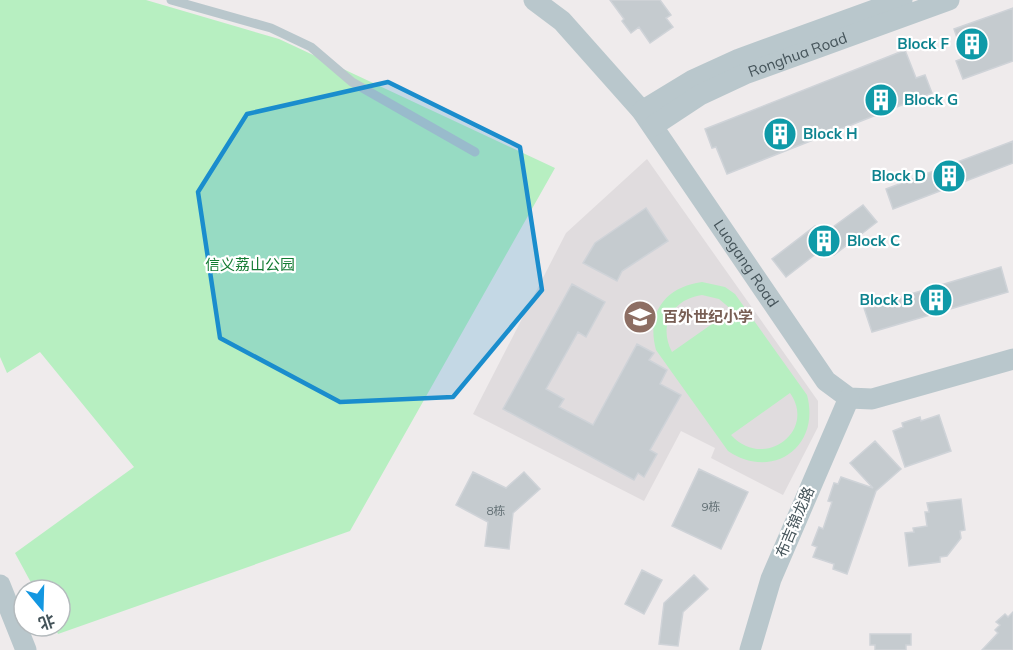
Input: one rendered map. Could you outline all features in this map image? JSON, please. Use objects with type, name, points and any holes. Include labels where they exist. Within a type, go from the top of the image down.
[{"type":"street","name":"Luogang Road","points":[[534,0],[562,21],[648,119],[826,381],[849,398]]},
{"type":"street","name":"Ronghua Road","points":[[648,119],[693,80],[739,59],[902,0]]},
{"type":"street","name":"Ronghua Road","points":[[648,119],[744,74],[949,0]]},
{"type":"street","points":[[849,398],[872,399],[1013,359]]},
{"type":"street","name":"布吉锦龙路","points":[[750,650],[771,579],[849,398]]},
{"type":"street","points":[[0,585],[26,650]]},
{"type":"lane","points":[[171,0],[271,28],[311,47],[352,82],[476,152]]},
{"type":"highlighted area","points":[[388,82],[520,147],[542,290],[453,397],[340,402],[220,338],[198,192],[247,114]]},
{"type":"shaded area","name":"百外世纪小学","points":[[647,159],[818,401],[818,427],[783,495],[711,458],[715,448],[681,431],[644,501],[473,414],[566,233]]},
{"type":"green space","name":"信义荔山公园","points":[[0,0],[146,0],[279,39],[555,168],[350,531],[72,629],[72,578],[29,578],[15,553],[134,467],[40,352],[7,373],[0,357]]},
{"type":"green space","points":[[702,282],[725,287],[735,294],[807,395],[809,414],[807,430],[800,443],[789,454],[776,460],[761,462],[745,459],[728,451],[656,350],[654,324],[661,304],[669,296],[689,285]],"holes":[[[702,295],[719,299],[732,310],[672,352],[667,333],[670,315],[683,302]],[[790,393],[797,407],[797,421],[792,432],[783,442],[771,448],[758,449],[744,445],[731,435]]]},
{"type":"building","points":[[610,0],[660,0],[671,15],[666,18],[673,27],[650,43],[639,27],[631,33]]},
{"type":"building","name":"Block F","points":[[1013,8],[1013,61],[963,79],[956,61],[964,58],[954,29]]},
{"type":"building","points":[[905,50],[916,78],[925,75],[932,93],[727,174],[716,147],[712,148],[705,129]]},
{"type":"building","name":"Block D","points":[[1013,141],[1013,163],[893,209],[886,189]]},
{"type":"building","name":"Block C","points":[[863,205],[877,222],[834,255],[826,246],[786,277],[772,259],[815,226],[822,235]]},
{"type":"building","points":[[646,208],[668,241],[622,271],[617,281],[583,263],[595,243]]},
{"type":"building","name":"Block B","points":[[1001,267],[1008,292],[872,332],[864,308]]},
{"type":"building","points":[[572,284],[605,302],[586,337],[578,332],[546,389],[564,399],[559,407],[593,425],[637,344],[654,353],[649,360],[667,370],[660,384],[681,395],[650,450],[657,454],[644,477],[638,473],[634,480],[503,409]]},
{"type":"building","points":[[939,415],[951,451],[905,467],[893,431],[903,427],[902,423],[920,417],[921,421]]},
{"type":"building","points":[[875,441],[901,469],[876,491],[847,574],[833,569],[834,564],[813,557],[817,547],[812,545],[819,527],[823,529],[832,502],[828,501],[834,483],[838,484],[841,477],[873,488],[850,463]]},
{"type":"building","points":[[699,469],[748,492],[721,549],[672,526]]},
{"type":"building","points":[[473,472],[506,488],[524,472],[540,489],[513,513],[509,549],[485,546],[488,522],[456,505]]},
{"type":"building","points":[[961,499],[965,530],[960,531],[961,538],[947,556],[940,557],[940,562],[909,566],[905,533],[914,532],[913,528],[927,526],[925,512],[929,512],[927,503]]},
{"type":"building","points":[[642,570],[662,580],[644,614],[625,604]]},
{"type":"building","points":[[694,575],[708,589],[683,612],[678,646],[659,644],[664,603]]},
{"type":"building","points":[[1013,612],[1013,650],[982,650],[998,633],[995,630],[1000,625],[996,622],[1005,614],[1008,617]]},
{"type":"building","points":[[870,634],[911,634],[911,645],[906,645],[906,650],[875,650],[875,645],[870,645]]},
{"type":"place","name":"Block F","points":[[972,44]]},
{"type":"place","name":"Block G","points":[[881,100]]},
{"type":"place","name":"Block H","points":[[780,134]]},
{"type":"place","name":"Block D","points":[[949,176]]},
{"type":"place","name":"Block C","points":[[824,241]]},
{"type":"place","name":"Block B","points":[[936,300]]},
{"type":"place","name":"百外世纪小学","points":[[640,317]]}]
